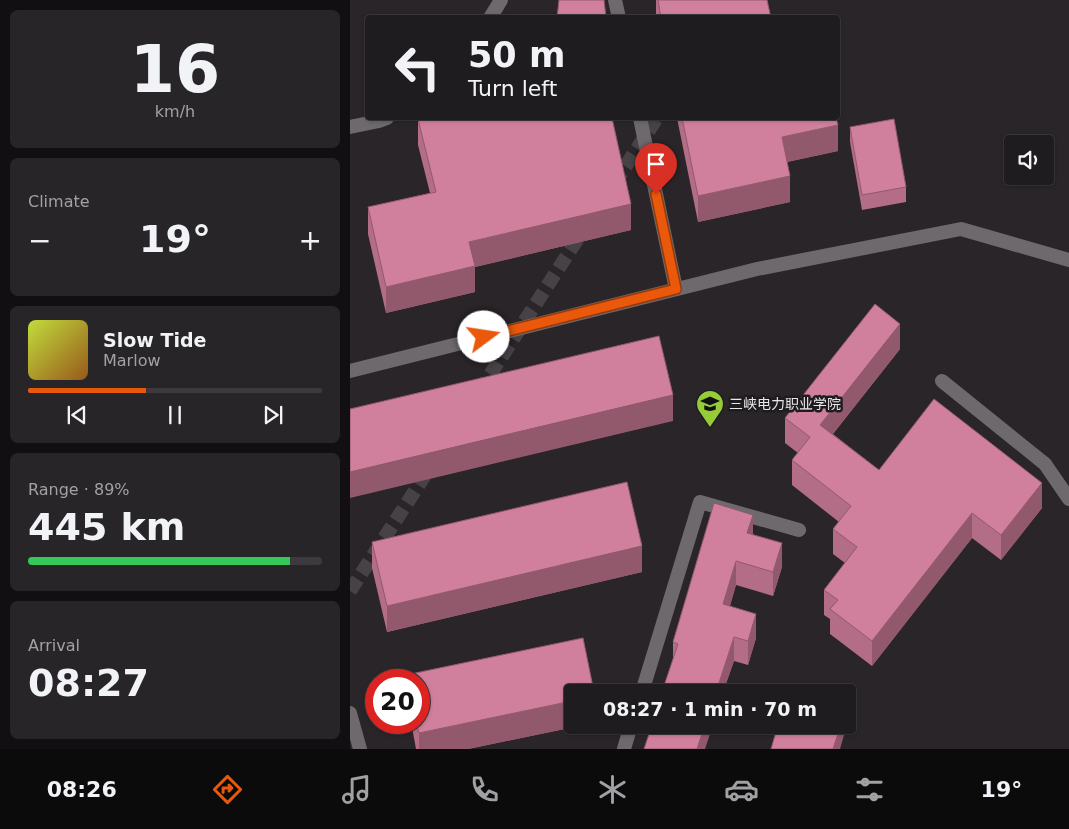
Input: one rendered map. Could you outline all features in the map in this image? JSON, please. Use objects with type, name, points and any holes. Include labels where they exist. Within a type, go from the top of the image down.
[{"type":"lane","points":[[492,15],[501,0]]},
{"type":"lane","points":[[615,0],[618,15]]},
{"type":"lane","points":[[350,127],[383,120]]},
{"type":"lane","points":[[640,120],[676,289]]},
{"type":"lane","points":[[350,371],[757,269],[961,229],[1069,260]]},
{"type":"lane","points":[[942,381],[1045,464],[1069,499]]},
{"type":"lane","points":[[644,684],[700,502],[799,530]]},
{"type":"lane","points":[[350,713],[356,744]]},
{"type":"lane","points":[[624,749],[628,734]]},
{"type":"building","points":[[559,0],[604,0],[606,15],[557,15]]},
{"type":"building","points":[[658,0],[767,0],[770,15],[660,15]]},
{"type":"building","points":[[894,119],[906,187],[862,195],[850,127]]},
{"type":"building","points":[[418,120],[612,120],[631,204],[469,242],[475,266],[386,287],[368,207],[436,192]]},
{"type":"building","points":[[682,120],[837,120],[838,125],[782,137],[790,176],[698,196]]},
{"type":"building","points":[[875,304],[900,324],[820,425],[879,470],[934,399],[1042,483],[1001,535],[972,513],[872,641],[830,609],[838,600],[824,590],[857,547],[833,529],[851,506],[792,460],[810,437],[785,418]]},
{"type":"building","points":[[659,336],[673,395],[350,472],[350,409]]},
{"type":"building","points":[[627,482],[642,546],[387,606],[372,542]]},
{"type":"building","points":[[714,503],[753,515],[747,533],[782,543],[773,572],[736,561],[723,604],[756,614],[748,641],[734,637],[719,684],[665,684],[678,644],[673,642]]},
{"type":"building","points":[[583,638],[592,684],[564,684],[564,703],[430,731],[430,670]]},
{"type":"building","points":[[649,734],[702,734],[697,749],[644,749]]},
{"type":"building","points":[[775,734],[838,734],[833,749],[771,749]]},
{"type":"tunnel","points":[[614,184],[656,120]]},
{"type":"tunnel","points":[[479,392],[584,229]]},
{"type":"tunnel","points":[[350,591],[431,466]]},
{"type":"place","name":"三峡电力职业学院","points":[[710,428]]},
{"type":"route","points":[[484,337],[676,289],[656,194]]}]
